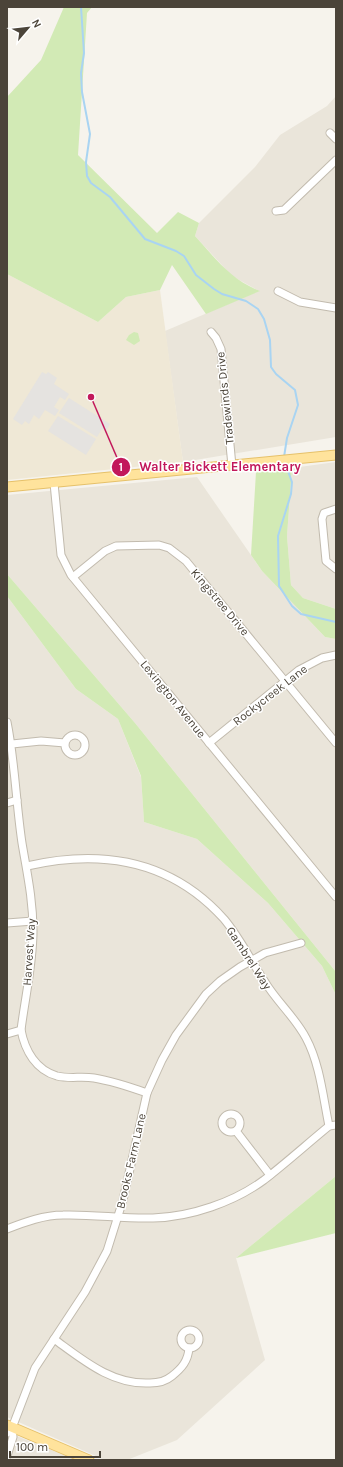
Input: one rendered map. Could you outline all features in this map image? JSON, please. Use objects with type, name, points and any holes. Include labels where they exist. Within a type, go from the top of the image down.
[{"type":"main road","points":[[7,487],[336,455]]},
{"type":"main road","points":[[9,1429],[89,1460]]},
{"type":"street","points":[[330,133],[336,139]]},
{"type":"street","points":[[276,211],[284,210],[336,160]]},
{"type":"street","points":[[278,291],[300,302],[336,308]]},
{"type":"street","name":"Tradewinds Drive","points":[[211,332],[216,338],[221,349],[232,466]]},
{"type":"street","name":"Lexington Avenue","points":[[54,482],[61,556],[65,566],[336,897]]},
{"type":"street","points":[[336,509],[324,513],[322,519],[326,561],[336,569]]},
{"type":"street","name":"Kingstree Drive","points":[[73,577],[105,551],[116,546],[159,545],[169,548],[186,561],[336,743]]},
{"type":"street","name":"Rockycreek Lane","points":[[209,743],[299,670],[316,661],[336,655]]},
{"type":"street","name":"Harvest Way","points":[[7,722],[12,744],[22,844],[27,866],[33,921],[31,957],[21,1030],[24,1042],[30,1056],[44,1070],[58,1076],[92,1077],[108,1080],[147,1093]]},
{"type":"street","points":[[12,744],[40,741],[65,743]]},
{"type":"street","points":[[7,803],[17,800]]},
{"type":"street","name":"Gambrel Way","points":[[27,866],[51,861],[86,857],[128,862],[152,870],[178,882],[201,898],[224,919],[241,943],[268,988],[289,1012],[306,1039],[316,1065],[332,1125]]},
{"type":"street","points":[[7,922],[33,921]]},
{"type":"street","name":"Brooks Farm Lane","points":[[7,1456],[14,1437],[9,1429],[35,1368],[85,1292],[107,1251],[118,1217],[147,1093],[162,1060],[176,1035],[206,994],[240,967],[252,962],[266,953],[301,943]]},
{"type":"street","points":[[7,1034],[21,1030]]},
{"type":"street","points":[[7,1229],[24,1223],[62,1215],[155,1218],[190,1212],[212,1206],[242,1193],[270,1175],[332,1125]]},
{"type":"street","points":[[236,1131],[270,1175]]},
{"type":"street","points":[[54,1339],[110,1377],[138,1384],[156,1383],[168,1379],[183,1367],[189,1348]]},
{"type":"shaded area","points":[[336,96],[336,437],[183,462],[165,331],[259,291],[232,276],[195,236],[199,223],[255,167],[280,135],[327,106]]},
{"type":"shaded area","points":[[7,274],[98,322],[126,297],[160,290],[183,462],[7,480]]},
{"type":"shaded area","points":[[42,372],[46,374],[48,372],[57,378],[54,384],[69,394],[65,400],[60,397],[54,407],[59,410],[55,416],[45,410],[39,419],[34,415],[29,424],[25,421],[22,425],[13,419]]},
{"type":"shaded area","points":[[69,398],[110,424],[106,431],[102,429],[97,437],[59,413]]},
{"type":"shaded area","points":[[58,416],[96,439],[86,455],[48,431]]},
{"type":"shaded area","points":[[336,462],[336,609],[303,598],[291,585],[287,536],[292,468]]},
{"type":"shaded area","points":[[197,477],[262,571],[325,637],[336,639],[336,972],[135,723],[7,574],[7,495]]},
{"type":"shaded area","points":[[7,596],[76,689],[118,719],[141,777],[144,822],[197,839],[268,903],[322,966],[336,995],[336,1176],[236,1258],[265,1360],[177,1440],[127,1460],[105,1460],[7,1417]]},
{"type":"shaded area","points":[[7,1432],[76,1460],[7,1460]]},
{"type":"green space","points":[[64,7],[92,7],[87,13],[78,155],[157,233],[178,212],[199,223],[195,236],[232,275],[240,281],[260,291],[206,314],[172,265],[160,290],[126,297],[98,322],[7,274],[7,97],[41,60]]},
{"type":"green space","points":[[134,332],[138,333],[140,341],[134,345],[126,340],[129,335]]},
{"type":"green space","points":[[292,468],[287,536],[291,585],[303,598],[336,609],[336,639],[325,637],[262,571],[251,555],[256,472]]},
{"type":"green space","points":[[7,574],[135,723],[336,972],[336,995],[322,966],[268,903],[197,839],[144,822],[141,776],[118,719],[76,689],[7,596]]},
{"type":"green space","points":[[336,1176],[336,1233],[236,1258]]},
{"type":"waterway","points":[[81,7],[84,53],[81,73],[82,92],[90,134],[86,162],[87,176],[91,183],[110,197],[145,239],[176,251],[184,256],[196,275],[222,294],[246,301],[258,309],[264,319],[270,340],[271,367],[276,374],[295,390],[298,405],[287,438],[284,457]]},
{"type":"waterway","points":[[285,463],[292,482],[291,494],[278,536],[279,586],[292,606],[301,614],[336,622]]},
{"type":"place","name":"Walter Bickett Elementary","points":[[91,397]]}]
